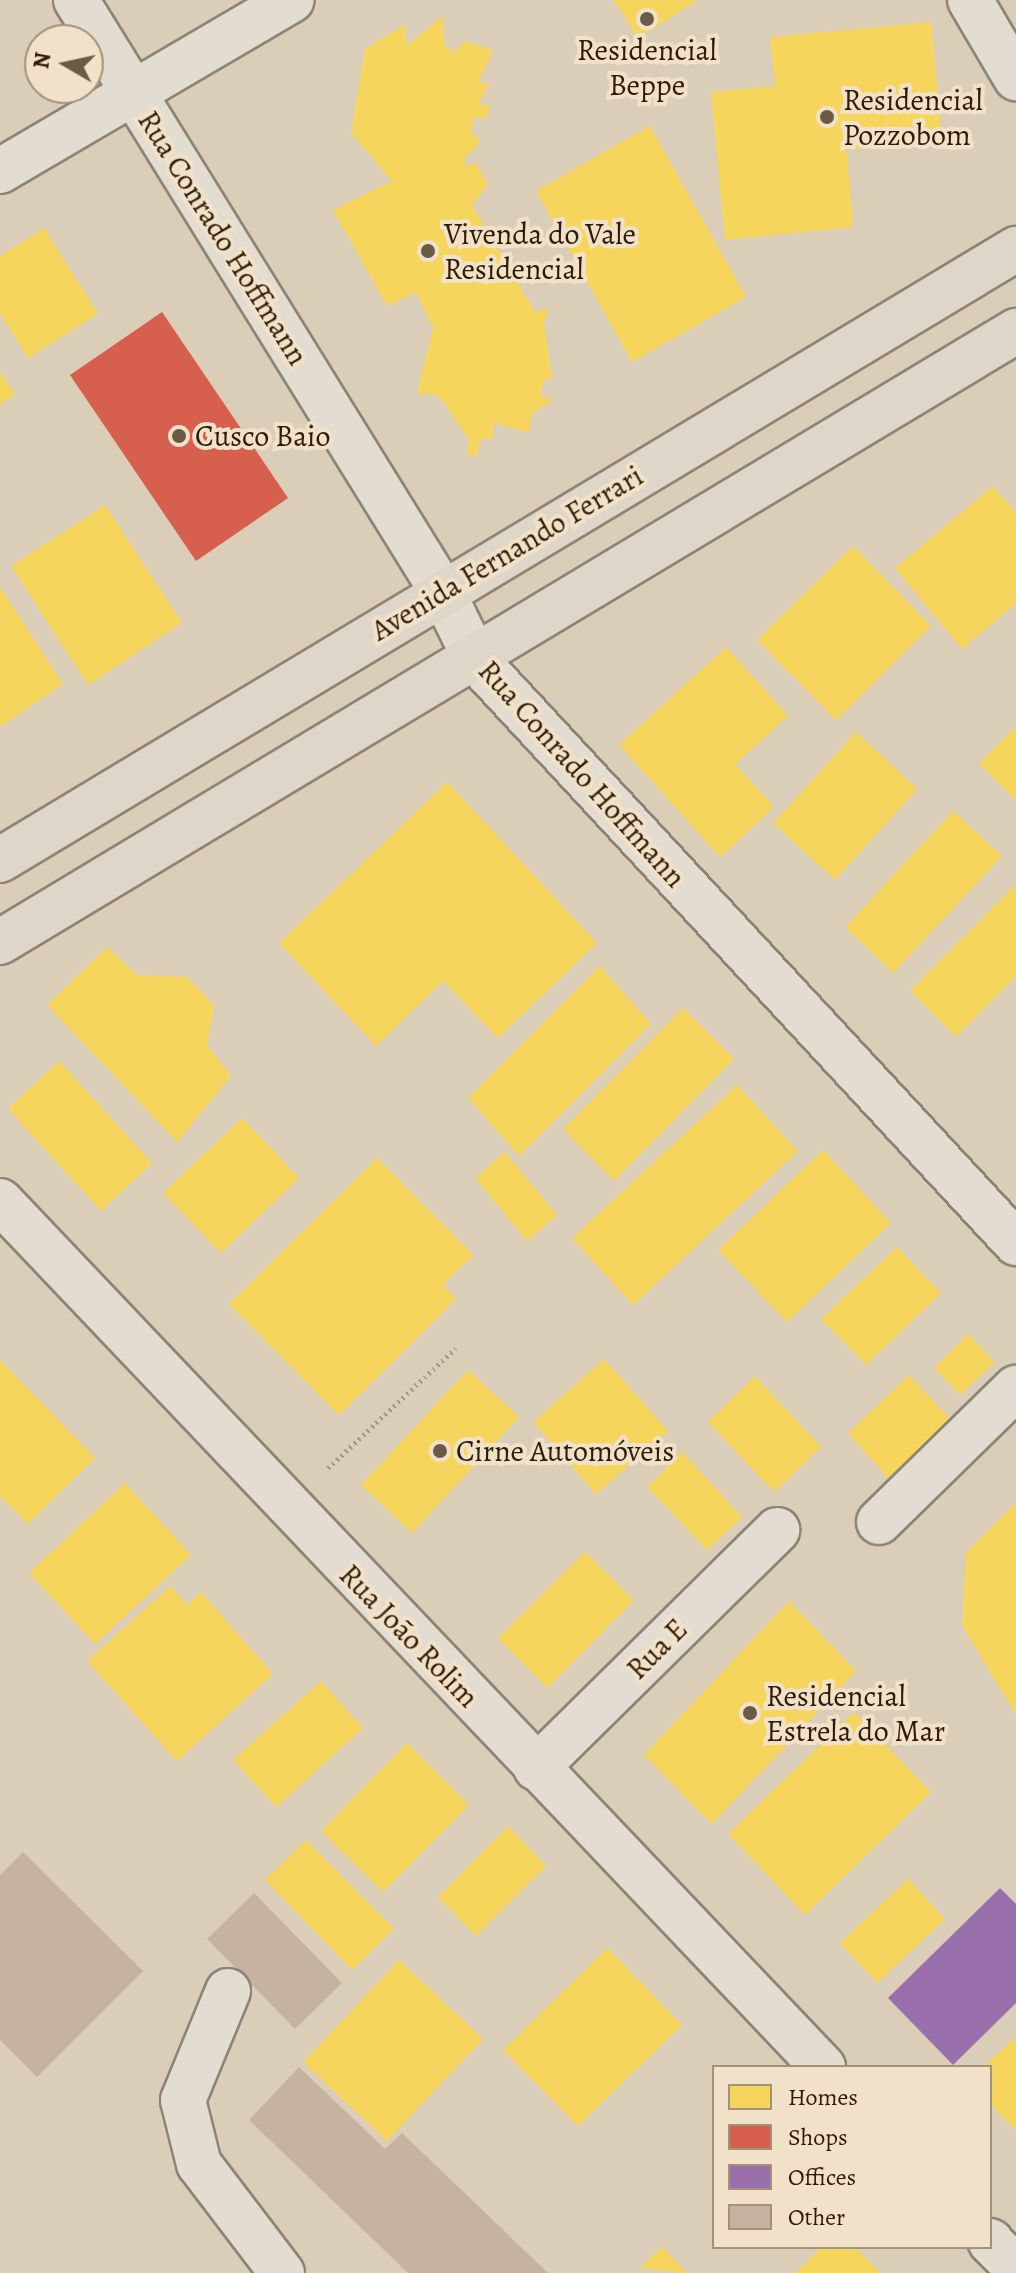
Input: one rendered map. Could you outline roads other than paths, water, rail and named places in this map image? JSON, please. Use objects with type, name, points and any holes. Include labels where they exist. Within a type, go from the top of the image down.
[{"type":"main road","name":"Avenida Fernando Ferrari","points":[[0,860],[442,591],[1016,249]]},
{"type":"main road","points":[[0,942],[476,660],[1016,331]]},
{"type":"street","name":"Rua Conrado Hoffmann","points":[[76,0],[442,591],[476,660],[1016,1243]]},
{"type":"street","points":[[0,171],[292,0]]},
{"type":"street","points":[[970,0],[1016,78]]},
{"type":"street","name":"Rua João Rolim","points":[[0,1201],[286,1508],[821,2065]]},
{"type":"street","points":[[879,1522],[1016,1388]]},
{"type":"street","name":"Rua E","points":[[536,1768],[777,1530]]},
{"type":"street","points":[[228,1991],[183,2100],[199,2164],[282,2273]]},
{"type":"street","points":[[992,2243],[1016,2268]]},
{"type":"place","name":"Residencial Beppe","points":[[647,19]]},
{"type":"place","name":"Residencial Pozzobom","points":[[827,117]]},
{"type":"place","name":"Vivenda do Vale Residencial","points":[[428,251]]},
{"type":"place","name":"Cusco Baio","points":[[179,436]]},
{"type":"place","name":"Cirne Automóveis","points":[[440,1451]]},
{"type":"place","name":"Residencial Estrela do Mar","points":[[750,1713]]}]
